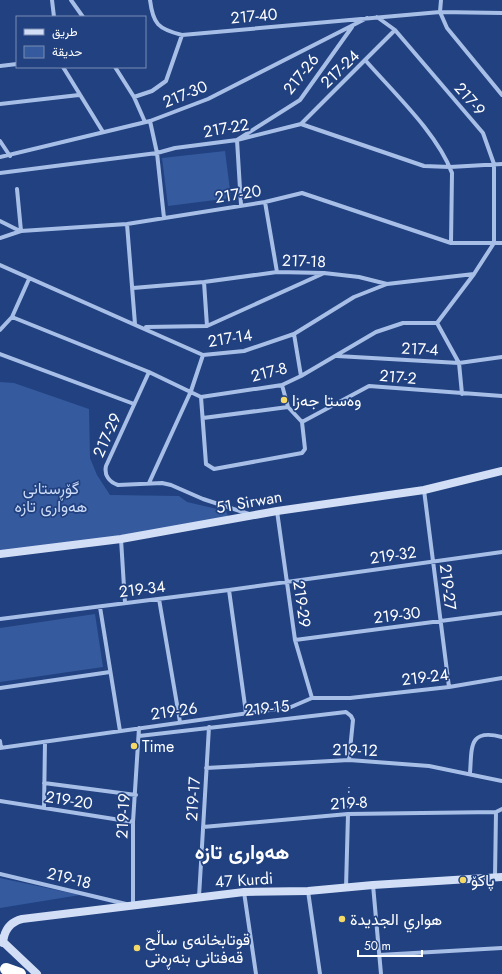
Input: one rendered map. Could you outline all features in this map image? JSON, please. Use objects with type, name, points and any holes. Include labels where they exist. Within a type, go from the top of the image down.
[{"type":"highway","points":[[6,969],[20,974]]},
{"type":"main road","name":"51 Sirwan","points":[[0,554],[121,539],[252,515],[424,490],[502,471]]},
{"type":"main road","name":"47 Kurdi","points":[[2,941],[7,929],[18,920],[244,892],[308,891],[372,885],[498,877]]},
{"type":"main road","points":[[2,941],[37,974]]},
{"type":"street","points":[[52,0],[54,16]]},
{"type":"street","points":[[72,0],[82,16]]},
{"type":"street","name":"217-40","points":[[150,0],[152,18],[166,31],[182,35],[440,12],[502,13]]},
{"type":"street","points":[[441,0],[440,12],[447,28],[502,95]]},
{"type":"street","name":"217-9","points":[[377,17],[395,30],[484,133],[494,164],[494,243]]},
{"type":"street","name":"217-30","points":[[0,157],[10,156],[150,121],[208,99],[366,18]]},
{"type":"street","points":[[353,19],[353,26]]},
{"type":"street","name":"217-26","points":[[237,140],[300,100],[353,26]]},
{"type":"street","name":"217-24","points":[[301,124],[366,61],[395,30]]},
{"type":"street","points":[[134,97],[152,91],[166,80],[182,35]]},
{"type":"street","points":[[366,61],[435,141],[450,167],[452,173],[451,243]]},
{"type":"street","points":[[0,66],[16,64]]},
{"type":"street","points":[[63,68],[78,95],[103,132]]},
{"type":"street","points":[[116,68],[134,97],[145,122]]},
{"type":"street","points":[[0,104],[78,95]]},
{"type":"street","points":[[150,121],[157,153],[164,218]]},
{"type":"street","points":[[301,124],[424,166],[450,167],[502,164]]},
{"type":"street","name":"217-22","points":[[0,173],[157,153],[175,148],[237,140],[301,124]]},
{"type":"street","points":[[237,140],[241,205]]},
{"type":"street","points":[[0,141],[10,156]]},
{"type":"street","points":[[17,189],[20,231]]},
{"type":"street","name":"217-20","points":[[20,231],[127,224],[265,202],[302,193],[451,243],[502,243]]},
{"type":"street","points":[[265,202],[277,272]]},
{"type":"street","points":[[0,221],[20,231]]},
{"type":"street","points":[[127,224],[136,324]]},
{"type":"street","points":[[0,238],[20,231]]},
{"type":"street","points":[[462,394],[459,363],[437,323],[474,274],[494,243]]},
{"type":"street","name":"217-14","points":[[0,265],[29,279],[143,327],[203,355],[244,351],[294,334],[354,297],[387,284]]},
{"type":"street","name":"217-18","points":[[133,288],[204,282],[277,272],[324,273],[359,277],[387,284],[474,274]]},
{"type":"street","points":[[143,327],[207,326],[324,273]]},
{"type":"street","points":[[0,330],[12,317],[29,279]]},
{"type":"street","points":[[204,282],[207,326]]},
{"type":"street","points":[[12,317],[149,372],[201,397],[206,464],[214,469],[302,453],[306,444],[302,422],[288,407],[282,385]]},
{"type":"street","name":"217-8","points":[[201,397],[282,385],[337,356],[376,332],[403,323],[437,323]]},
{"type":"street","points":[[294,334],[301,376]]},
{"type":"street","points":[[0,354],[134,404]]},
{"type":"street","points":[[149,483],[191,391],[203,355]]},
{"type":"street","name":"217-4","points":[[337,356],[459,363],[502,358]]},
{"type":"street","name":"217-29","points":[[149,372],[105,472],[112,483],[118,485],[149,483],[171,485],[202,499],[252,515]]},
{"type":"street","name":"217-2","points":[[302,422],[368,386],[502,396]]},
{"type":"street","points":[[203,418],[288,407]]},
{"type":"street","name":"219-27","points":[[424,490],[449,687]]},
{"type":"street","name":"219-29","points":[[277,511],[295,640],[312,698]]},
{"type":"street","points":[[121,539],[125,603]]},
{"type":"street","name":"219-32","points":[[287,582],[502,552]]},
{"type":"street","name":"219-34","points":[[0,619],[287,582]]},
{"type":"street","points":[[229,590],[246,713]]},
{"type":"street","points":[[159,599],[180,722]]},
{"type":"street","points":[[100,606],[120,731]]},
{"type":"street","name":"219-30","points":[[295,640],[502,613]]},
{"type":"street","points":[[0,688],[110,672]]},
{"type":"street","name":"219-24","points":[[350,698],[449,687],[502,678]]},
{"type":"street","name":"219-26","points":[[0,748],[291,707],[312,698],[350,698]]},
{"type":"street","name":"219-15","points":[[139,736],[346,712],[353,720],[349,760]]},
{"type":"street","name":"219-17","points":[[199,897],[209,727]]},
{"type":"street","name":"219-19","points":[[133,906],[134,822],[139,728]]},
{"type":"street","points":[[470,773],[472,743],[478,737],[488,733],[502,737]]},
{"type":"street","points":[[0,741],[0,748]]},
{"type":"street","points":[[44,808],[45,742]]},
{"type":"street","name":"219-12","points":[[206,768],[349,760],[429,766],[470,773],[502,781]]},
{"type":"street","points":[[44,783],[136,794]]},
{"type":"street","name":"219-20","points":[[0,801],[134,822]]},
{"type":"street","points":[[498,877],[496,812],[502,809]]},
{"type":"street","name":"219-8","points":[[203,827],[348,814],[496,812]]},
{"type":"street","points":[[346,888],[348,814]]},
{"type":"street","name":"219-18","points":[[0,874],[133,906]]},
{"type":"street","points":[[372,885],[381,974]]},
{"type":"street","points":[[308,891],[320,974]]},
{"type":"street","points":[[244,892],[256,974]]},
{"type":"street","points":[[379,955],[502,948]]},
{"type":"path","points":[[348,814],[349,787]]},
{"type":"green space","points":[[225,151],[231,198],[168,206],[162,158]]},
{"type":"green space","name":"گۆڕستانی هەواری تازە","points":[[0,382],[14,383],[89,409],[90,458],[97,475],[110,495],[179,496],[187,502],[226,511],[229,518],[0,555]]},
{"type":"green space","points":[[95,614],[103,667],[0,682],[0,628]]},
{"type":"green space","points":[[0,878],[80,895],[0,908]]},
{"type":"place","name":"وەستا جەزا","points":[[284,400]]},
{"type":"place","name":"Time","points":[[134,746]]},
{"type":"place","name":"پاکۆ","points":[[463,880]]},
{"type":"place","name":"هواري الجديدة","points":[[342,919]]},
{"type":"place","name":"قوتابخانەی ساڵح قەفتانی بنەڕەتی","points":[[137,948]]},
{"type":"district","name":"هەواری تازە","points":[[242,852]]}]
